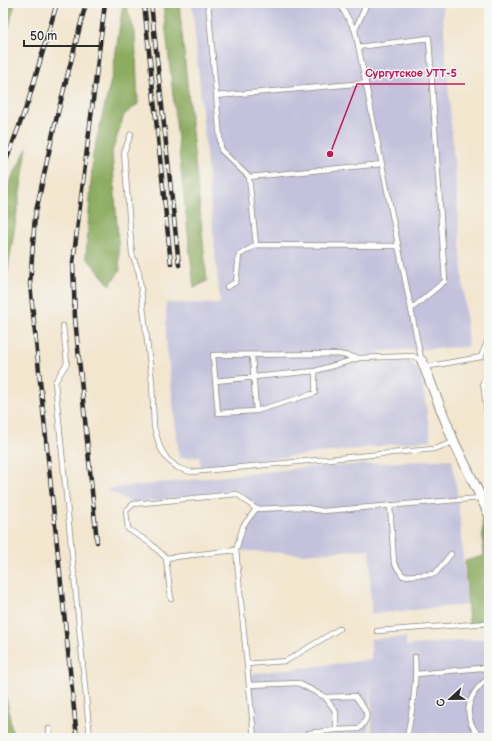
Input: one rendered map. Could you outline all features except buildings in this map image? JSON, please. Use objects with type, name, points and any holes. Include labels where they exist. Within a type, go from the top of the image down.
[{"type":"street","points":[[424,364],[454,442],[488,509]]},
{"type":"lane","points":[[208,3],[220,150],[249,177],[256,245]]},
{"type":"lane","points":[[339,3],[355,30],[419,349],[424,364]]},
{"type":"lane","points":[[355,30],[367,3]]},
{"type":"lane","points":[[358,47],[429,38],[445,281],[411,310]]},
{"type":"lane","points":[[216,96],[366,83]]},
{"type":"lane","points":[[131,134],[124,152],[132,254],[139,273],[152,382],[154,427],[160,447],[167,459],[178,468],[191,472],[434,449],[454,442]]},
{"type":"lane","points":[[249,177],[382,164]]},
{"type":"lane","points":[[227,287],[236,282],[239,255],[256,245],[398,246]]},
{"type":"lane","points":[[63,326],[67,363],[55,382],[90,738]]},
{"type":"lane","points":[[315,370],[315,393],[256,411],[218,413],[213,355],[338,354],[359,358],[413,356],[424,364],[481,358],[489,337]]},
{"type":"lane","points":[[252,354],[256,411]]},
{"type":"lane","points":[[215,381],[315,370],[359,358]]},
{"type":"lane","points":[[483,382],[489,430]]},
{"type":"lane","points":[[171,599],[166,558],[150,543],[128,529],[126,511],[133,504],[237,494],[256,509],[302,507],[323,511],[482,498]]},
{"type":"lane","points":[[390,505],[394,563],[403,576],[435,574],[451,554]]},
{"type":"lane","points":[[254,738],[236,550],[243,526],[256,509]]},
{"type":"lane","points":[[166,558],[236,550]]},
{"type":"lane","points":[[377,631],[489,623]]},
{"type":"lane","points":[[247,664],[286,661],[339,629]]},
{"type":"lane","points":[[406,738],[412,716],[416,674],[415,657]]},
{"type":"lane","points":[[416,674],[481,668],[489,670]]},
{"type":"lane","points":[[482,738],[476,733],[470,722],[468,713],[470,700],[476,689],[489,678]]},
{"type":"lane","points":[[249,685],[298,683],[325,697],[336,712],[336,730]]},
{"type":"lane","points":[[309,733],[359,729],[366,722],[367,712],[355,696],[325,697]]},
{"type":"lane","points":[[49,729],[50,738]]},
{"type":"shaded area","points":[[192,3],[442,3],[468,347],[380,351],[381,363],[410,361],[421,374],[431,440],[201,467],[199,457],[179,458],[166,339],[166,303],[220,304]]},
{"type":"shaded area","points":[[452,459],[458,499],[467,605],[371,614],[370,549],[302,554],[236,550],[256,509],[237,489],[133,504],[106,489],[300,468]]},
{"type":"shaded area","points":[[406,637],[406,646],[489,638],[489,738],[372,738],[371,673],[368,738],[254,738],[248,674],[371,660],[371,639]]},
{"type":"green space","points":[[3,3],[15,3],[3,49]]},
{"type":"green space","points":[[123,3],[125,3],[135,32],[138,104],[124,115],[112,152],[120,270],[110,285],[86,257],[93,154],[113,72]]},
{"type":"green space","points":[[163,3],[179,3],[207,281],[194,288]]},
{"type":"green space","points":[[27,148],[3,301],[3,196]]},
{"type":"green space","points":[[481,498],[489,514],[489,623],[469,625],[465,561],[484,556]]},
{"type":"green space","points":[[3,677],[13,738],[3,738]]},
{"type":"railway","points":[[3,169],[28,102],[57,3]]},
{"type":"railway","points":[[77,738],[30,284],[35,216],[55,124],[86,3]]},
{"type":"railway","points":[[97,542],[75,318],[73,263],[105,3]]},
{"type":"railway","points":[[144,3],[171,264]]},
{"type":"railway","points":[[151,3],[179,265]]},
{"type":"place","name":"Сургутское УТТ-5","points":[[330,154]]}]
